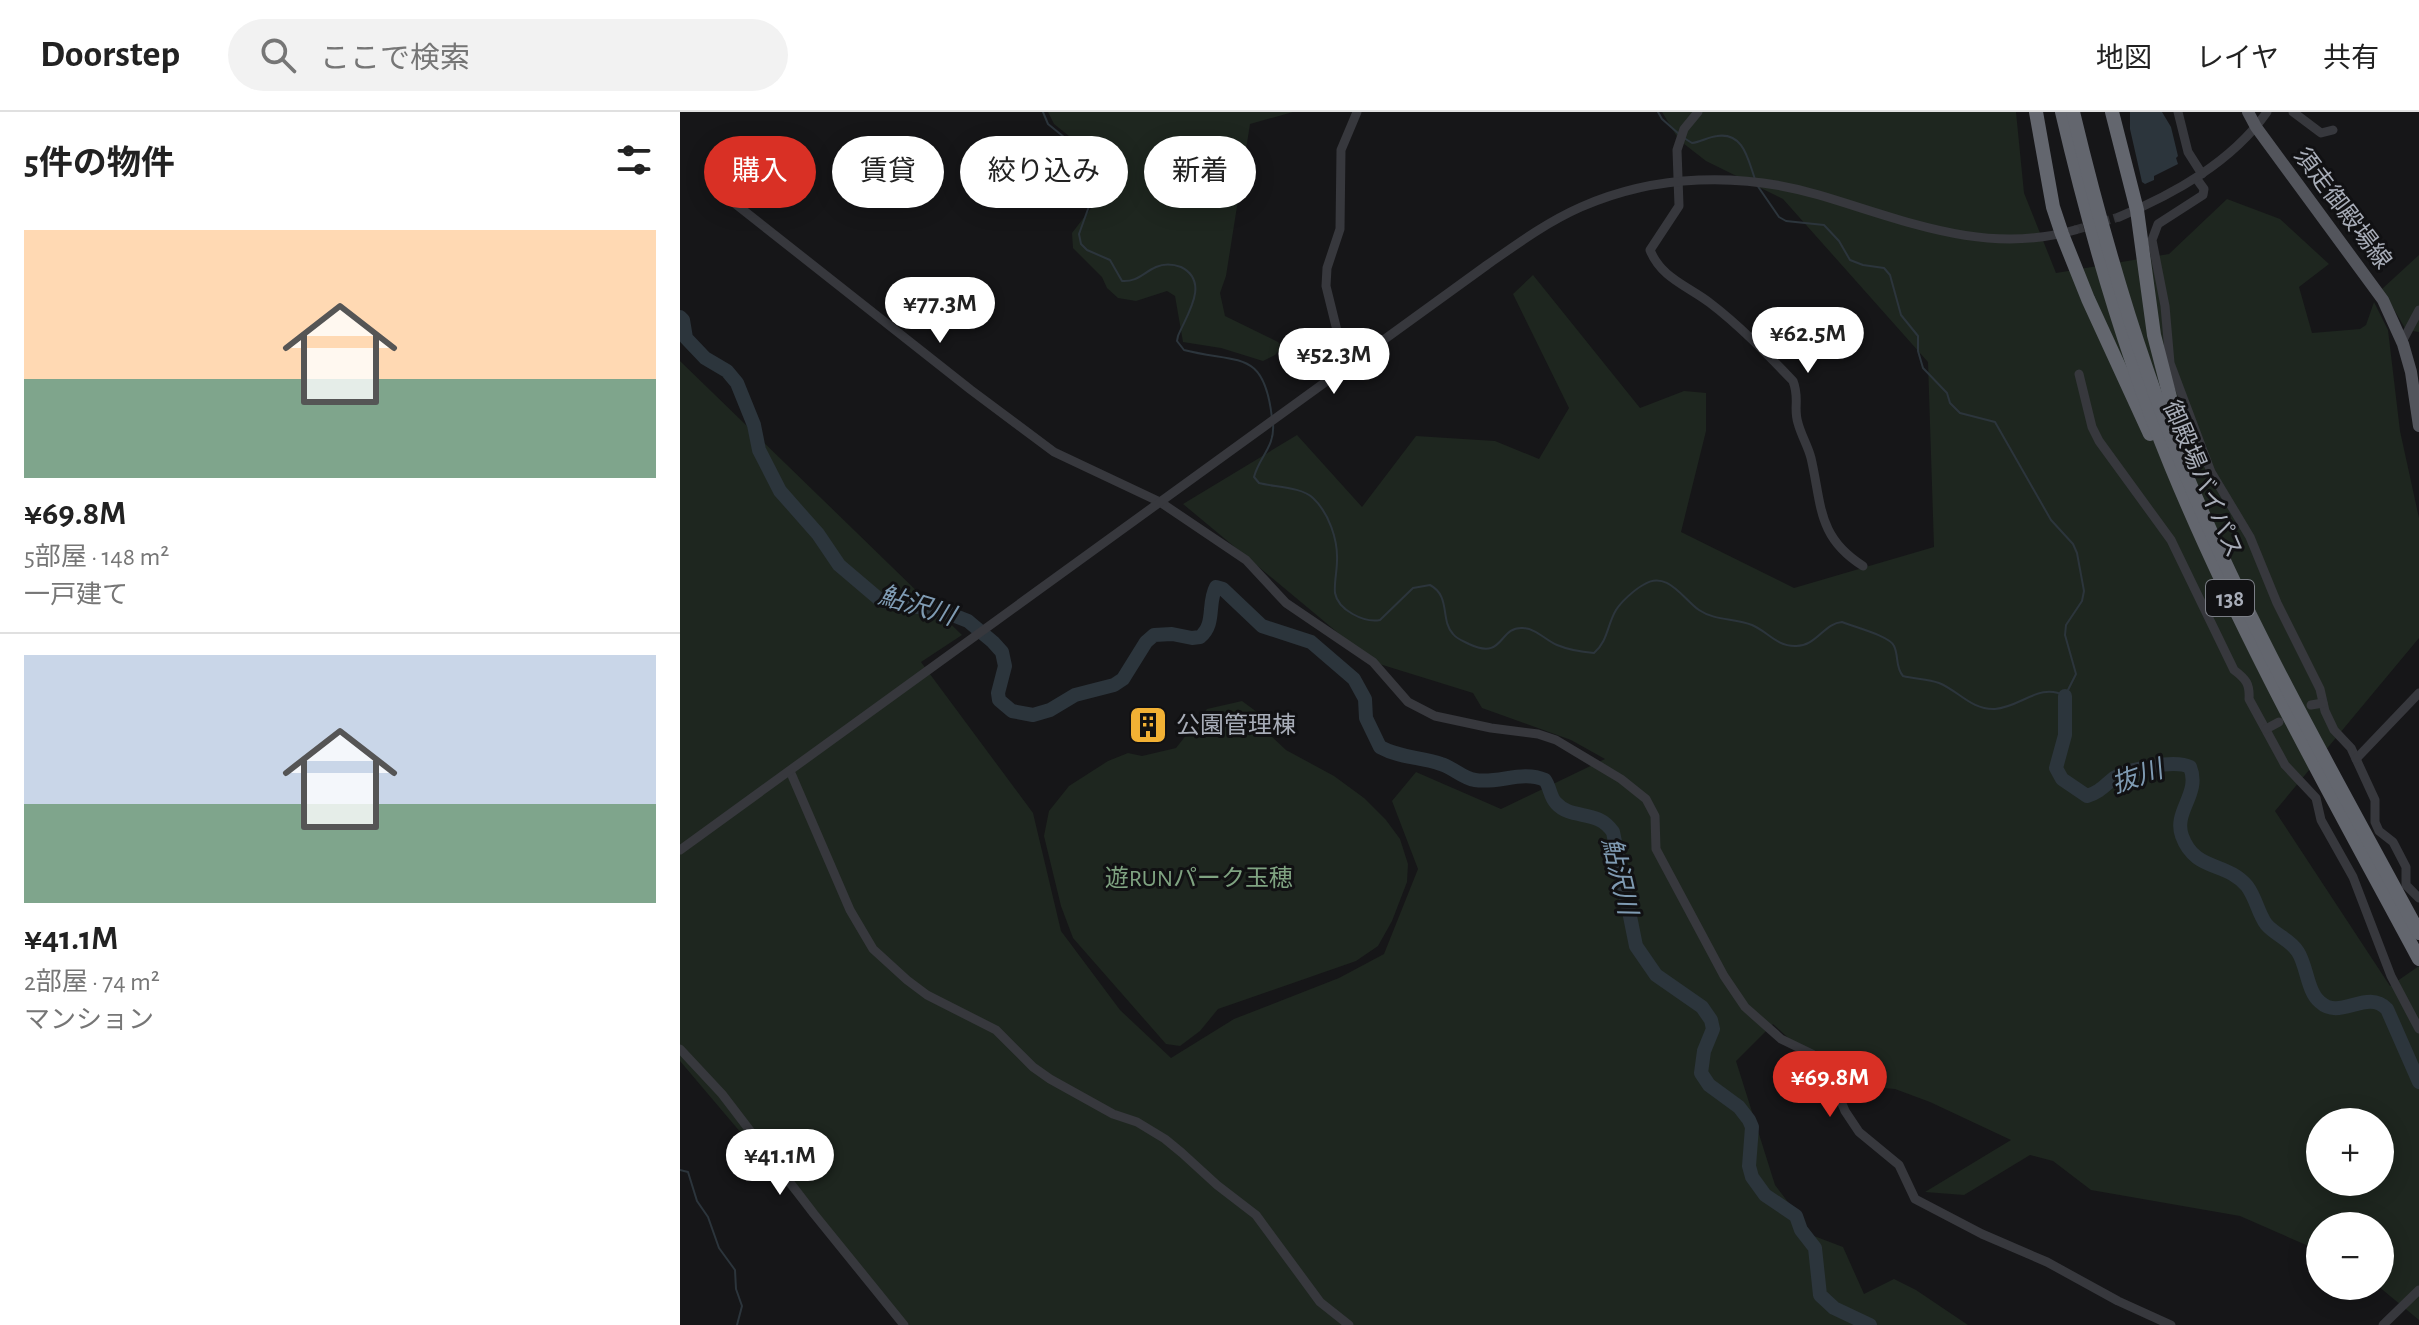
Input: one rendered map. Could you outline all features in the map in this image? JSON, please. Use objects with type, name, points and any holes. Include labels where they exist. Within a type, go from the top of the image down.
[{"type":"highway","points":[[2036,112],[2047,176],[2088,299],[2205,545]]},
{"type":"highway","name":"138","points":[[2062,112],[2093,214]]},
{"type":"highway","name":"138","points":[[2073,112],[2093,214]]},
{"type":"highway","points":[[2112,112],[2137,210],[2146,284],[2164,381],[2188,461],[2227,564]]},
{"type":"highway","name":"御殿場バイパス","points":[[2093,214],[2147,402],[2205,545],[2269,678],[2419,959]]},
{"type":"highway","name":"御殿場バイパス","points":[[2093,214],[2156,397],[2203,514],[2279,671],[2419,933]]},
{"type":"main road","name":"須走御殿場線","points":[[2248,112],[2372,283],[2402,342],[2411,372],[2419,426]]},
{"type":"street","points":[[1346,367],[1326,286],[1327,268],[1340,229],[1341,150],[1357,112]]},
{"type":"street","points":[[1698,112],[1679,140],[1676,161],[1679,206],[1650,250],[1660,268],[1683,287],[1709,302],[1793,381],[1798,395],[1796,420],[1810,456],[1821,514],[1837,546],[1863,566]]},
{"type":"street","points":[[2178,112],[2188,152],[2204,189],[2203,195],[2158,224],[2152,240],[2165,306],[2170,363],[2211,472],[2250,537],[2273,595],[2320,689],[2334,730],[2351,748],[2375,800],[2375,822],[2379,831],[2393,842],[2406,867],[2406,885],[2419,898]]},
{"type":"street","points":[[2119,217],[2199,176],[2256,127],[2267,112]]},
{"type":"street","points":[[2293,112],[2321,133],[2333,130]]},
{"type":"street","points":[[680,850],[1499,256],[1552,222],[1606,197],[1679,181],[1732,180],[1789,187],[1915,226],[1962,236],[1995,239],[2068,232]]},
{"type":"street","points":[[741,208],[1054,452],[1160,502],[1246,560],[1286,603],[1373,662],[1408,702],[1435,716],[1556,740],[1621,779],[1646,799],[1655,816],[1656,849],[1724,976],[1745,1007],[1781,1039],[1812,1054],[1827,1067],[1845,1111],[1859,1132],[1899,1165],[1915,1199],[2171,1325]]},
{"type":"street","points":[[2402,342],[2419,310]]},
{"type":"street","points":[[2079,374],[2092,427],[2099,441],[2171,540],[2234,670],[2246,678],[2250,688],[2249,699],[2285,765],[2316,798],[2321,820],[2353,877],[2391,976],[2419,1029]]},
{"type":"street","points":[[2356,759],[2419,693]]},
{"type":"street","points":[[2311,705],[2323,703]]},
{"type":"street","points":[[2266,729],[2279,722]]},
{"type":"street","points":[[790,771],[850,910],[873,949],[888,964],[927,995],[996,1030],[1033,1067],[1050,1079],[1165,1139],[1256,1215],[1320,1302],[1349,1325]]},
{"type":"street","points":[[680,1049],[722,1094],[904,1325]]},
{"type":"street","points":[[2383,1325],[2419,1290]]},
{"type":"green space","points":[[1048,112],[1293,112],[1250,124],[1248,136],[1144,136],[1144,208],[1237,208],[1226,276],[1220,293],[1225,316],[1278,342],[1282,347],[1275,355],[1263,361],[1221,348],[1183,342],[1175,296],[1167,291],[1136,301],[1118,298],[1107,288],[1102,277],[1073,248],[1072,233],[1091,208],[1128,208],[1128,136],[1069,136],[1054,124]]},
{"type":"green space","points":[[1662,112],[2016,112],[2024,193],[2056,273],[2169,254],[2227,199],[2280,219],[2329,264],[2299,287],[2312,333],[2360,329],[2366,325],[2374,302],[2388,330],[2400,431],[2419,518],[2419,638],[2275,811],[2390,986],[2419,966],[2419,1320],[2394,1299],[2394,1212],[2306,1212],[2306,1245],[2240,1216],[2091,1190],[2053,1161],[2030,1155],[1964,1195],[1925,1192],[2011,1140],[1895,1089],[1838,1084],[1773,1024],[1736,1061],[1775,1185],[1814,1236],[1843,1247],[1864,1294],[1894,1279],[1968,1325],[904,1325],[680,1061],[680,361],[962,635],[921,662],[1033,813],[1061,931],[1120,1010],[1171,1058],[1234,1019],[1339,978],[1384,954],[1418,869],[1392,801],[1416,772],[1501,809],[1605,759],[1571,740],[1482,708],[1473,693],[1373,662],[1183,504],[1297,435],[1362,507],[1416,436],[1495,441],[1539,459],[1569,408],[1513,294],[1533,275],[1640,408],[1684,391],[1706,393],[1706,431],[1681,532],[1794,588],[1934,547],[1928,362],[1783,199],[1706,161],[1679,140]]},
{"type":"green space","points":[[2419,255],[2419,332],[2406,330],[2382,289]]},
{"type":"green space","name":"遊RUNパーク玉穂","points":[[1242,701],[1261,715],[1269,734],[1286,750],[1334,776],[1364,798],[1386,820],[1400,839],[1408,864],[1407,882],[1392,921],[1378,946],[1356,961],[1218,1009],[1200,1031],[1180,1046],[1166,1044],[1073,938],[1061,906],[1044,836],[1049,811],[1069,786],[1108,761],[1128,753],[1142,756],[1176,748],[1207,709]]},
{"type":"shaded area","points":[[2130,112],[2162,112],[2171,127],[2178,156],[2178,164],[2145,184],[2130,129]]},
{"type":"waterway","points":[[1043,112],[1048,124],[1075,146],[1083,168],[1092,181],[1092,198],[1079,234],[1081,244],[1110,260],[1122,281],[1136,279],[1166,264],[1181,267],[1190,273],[1194,281],[1194,300],[1177,341],[1184,350],[1233,359],[1255,369],[1268,396],[1272,418]]},
{"type":"waterway","points":[[1658,112],[1679,134]]},
{"type":"waterway","points":[[1684,138],[1692,143],[1717,136],[1733,138],[1744,149],[1755,179]]},
{"type":"waterway","points":[[1273,424],[1272,439],[1254,477],[1259,483],[1308,494],[1319,504],[1328,519],[1336,544],[1337,599],[1346,610],[1360,617],[1380,620],[1413,588],[1430,585],[1441,595],[1449,628],[1456,637],[1469,644],[1489,648],[1509,632],[1523,628],[1533,630],[1562,647],[1594,653],[1621,603],[1643,585],[1660,581],[1674,587],[1705,614],[1752,625],[1788,645],[1809,643],[1830,626],[1842,622],[1871,632],[1894,646],[1903,676],[1939,683],[1979,706],[1995,709],[2047,692],[2065,696],[2076,674],[2065,635],[2066,625],[2082,601],[2084,591],[2073,544],[2051,520],[1995,422],[1960,413],[1950,403],[1947,393],[1923,368],[1918,336],[1901,315],[1890,275],[1884,268],[1850,260],[1839,241],[1824,225],[1786,221],[1779,217],[1757,185]]},
{"type":"waterway","name":"鮎沢川","points":[[680,317],[686,338],[705,358],[727,371],[737,383],[754,425],[759,450],[780,491],[818,534],[839,565],[879,599],[940,610],[968,621],[993,642],[1002,652],[1005,666],[999,700],[1012,711],[1033,715],[1050,710],[1075,695],[1114,685],[1123,679],[1146,642],[1154,635],[1200,637],[1210,620],[1216,587],[1223,589],[1262,626],[1311,642],[1354,679],[1365,699],[1366,718],[1380,747],[1441,764],[1475,780],[1528,776],[1545,780],[1554,801],[1562,808],[1607,825],[1613,832],[1636,946],[1656,975],[1702,1007],[1711,1020],[1713,1029],[1704,1051],[1701,1073],[1709,1085],[1739,1107],[1749,1120],[1752,1127],[1749,1166],[1752,1177],[1765,1195],[1796,1216],[1801,1230],[1815,1248],[1820,1295],[1834,1308],[1870,1325]]},
{"type":"waterway","name":"抜川","points":[[2065,696],[2065,735],[2056,768],[2062,779],[2087,796],[2130,771],[2174,764],[2190,767],[2192,786],[2180,827],[2188,847],[2203,861],[2239,878],[2247,886],[2266,924],[2298,952],[2312,992],[2320,1002],[2336,1008],[2371,1002],[2387,1009],[2419,1082]]},
{"type":"waterway","points":[[680,1170],[688,1172],[697,1201],[708,1217],[719,1248],[735,1270],[736,1289],[742,1306],[737,1325]]},
{"type":"tunnel","points":[[2075,230],[2119,217]]},
{"type":"place","name":"公園管理棟","points":[[1148,725]]}]
